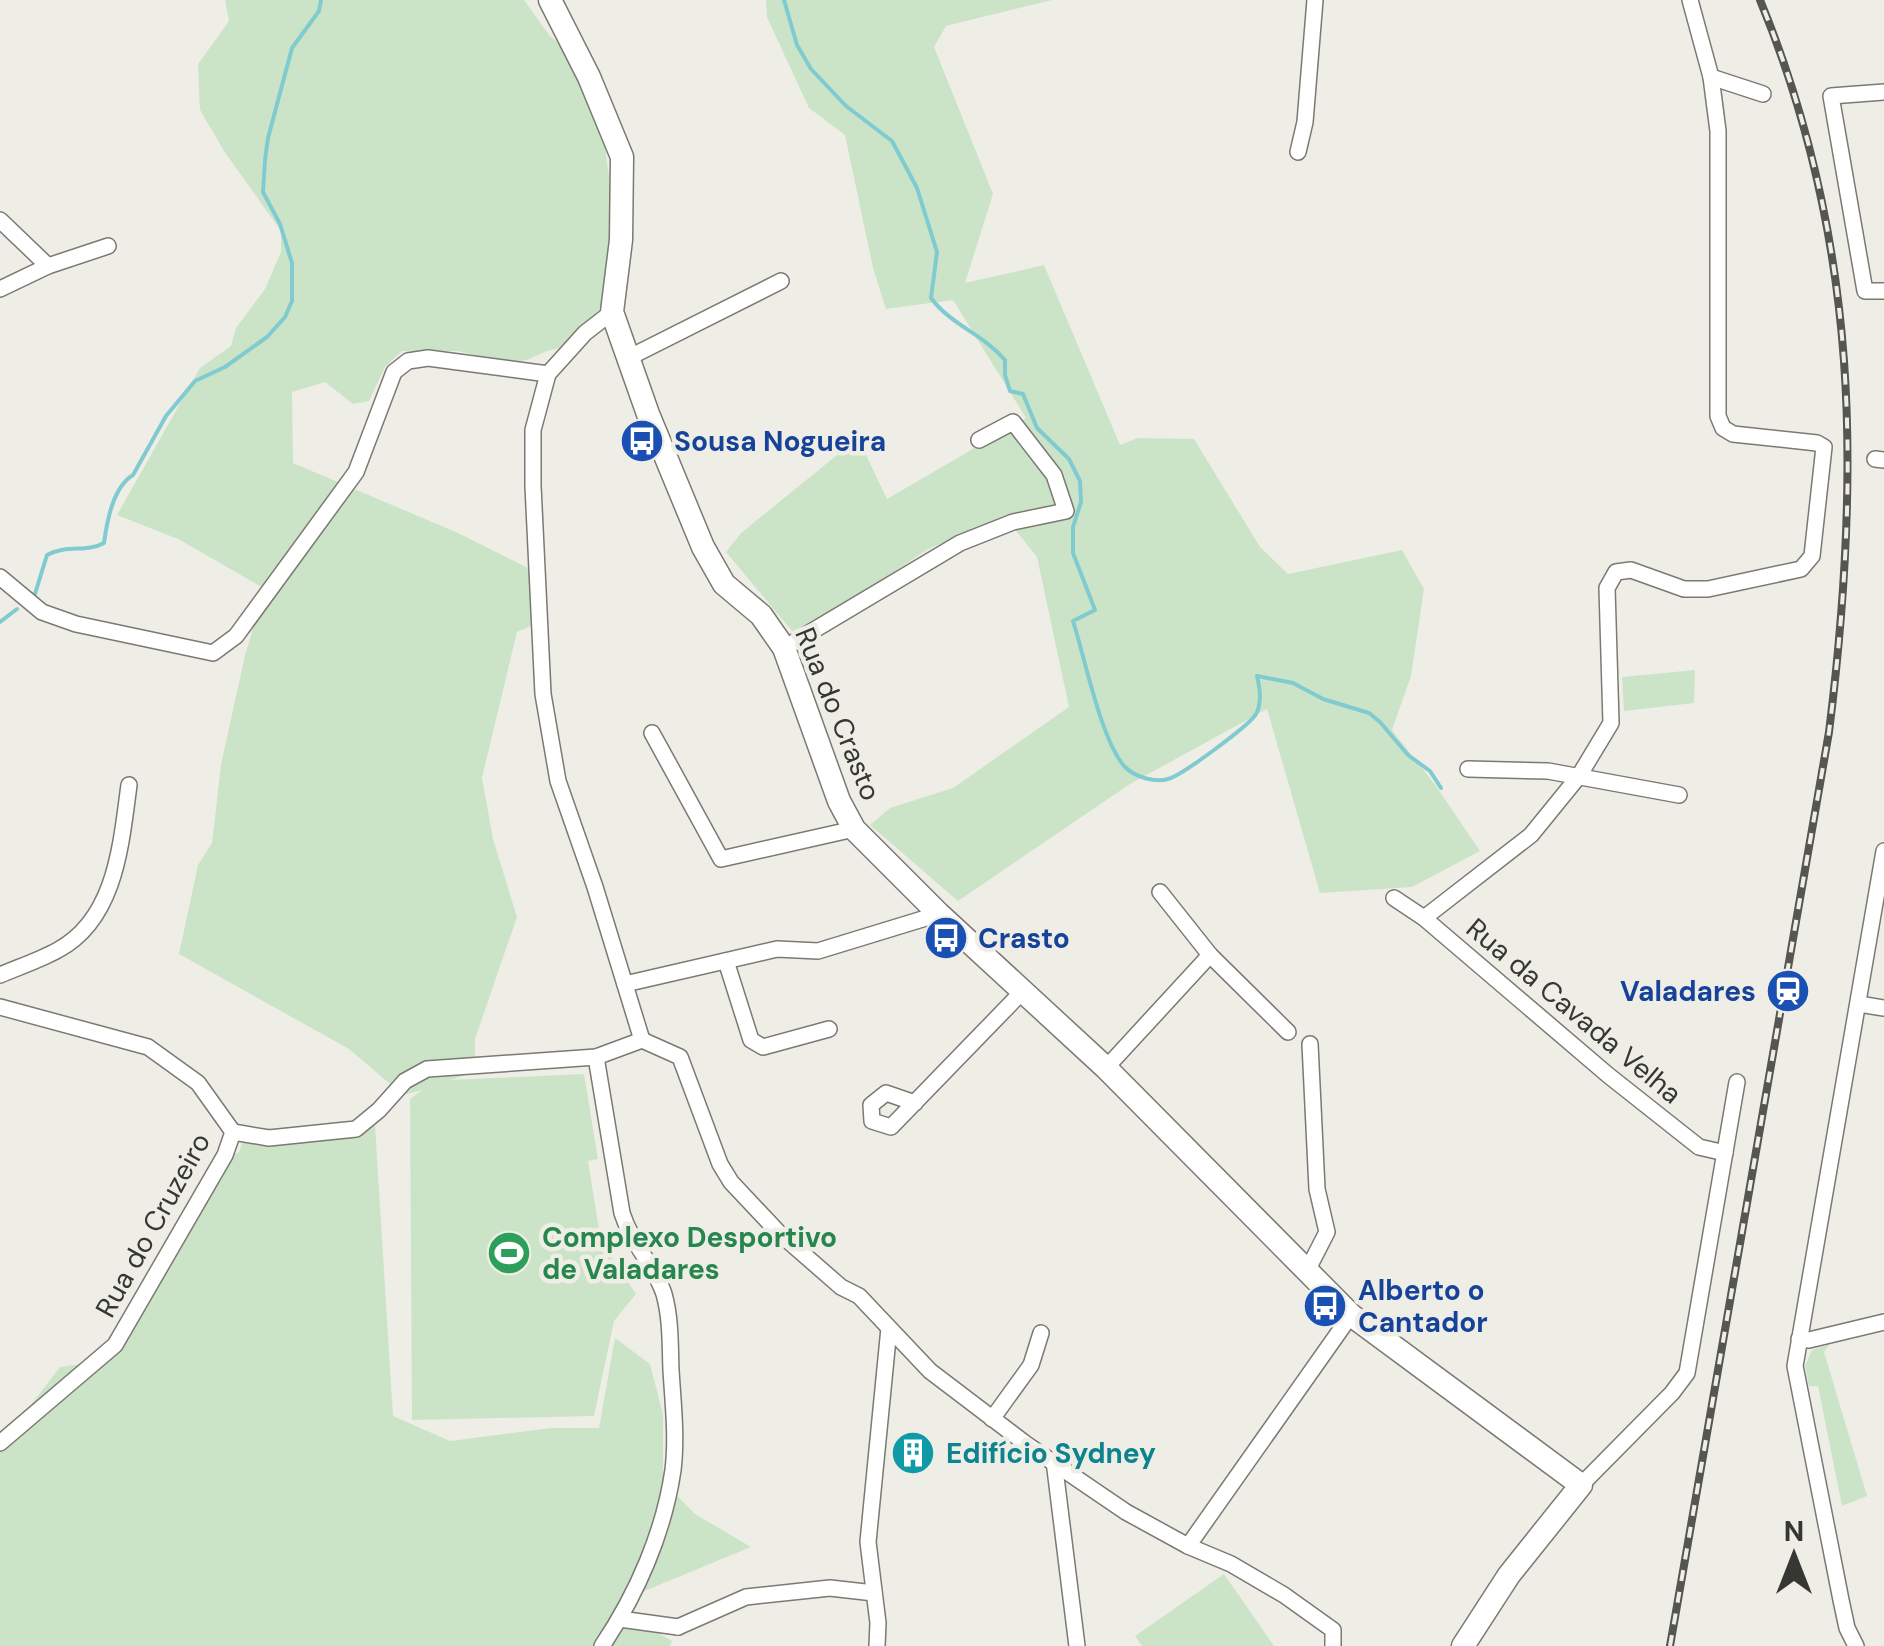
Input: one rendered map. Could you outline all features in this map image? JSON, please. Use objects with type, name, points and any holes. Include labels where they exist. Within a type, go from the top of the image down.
[{"type":"street","name":"Rua do Crasto","points":[[550,0],[590,78],[622,156],[621,240],[612,312],[628,358],[703,548],[724,584],[761,615],[784,648],[839,801],[854,829],[1196,1156],[1306,1273],[1352,1314],[1580,1485]]},
{"type":"street","points":[[1298,152],[1308,90],[1315,0]]},
{"type":"street","points":[[1424,918],[1531,835],[1579,776],[1611,724],[1607,588],[1616,572],[1630,570],[1684,589],[1708,589],[1801,568],[1812,556],[1824,448],[1817,443],[1733,434],[1723,428],[1718,416],[1718,130],[1711,77],[1690,0]]},
{"type":"street","points":[[1711,77],[1763,94]]},
{"type":"street","points":[[1884,92],[1831,96],[1865,292],[1884,292]]},
{"type":"street","points":[[0,220],[48,266]]},
{"type":"street","points":[[0,290],[48,266],[108,246]]},
{"type":"street","points":[[628,358],[781,281]]},
{"type":"street","points":[[612,312],[548,374],[533,430],[543,694],[558,782],[642,1040]]},
{"type":"street","points":[[0,577],[42,612],[76,624],[214,653],[236,636],[356,472],[394,372],[408,361],[428,358],[548,374]]},
{"type":"street","points":[[784,648],[960,543],[1012,522],[1066,511],[1054,475],[1013,422],[978,440]]},
{"type":"street","points":[[652,733],[721,859],[854,829]]},
{"type":"street","points":[[1468,769],[1548,771],[1679,794]]},
{"type":"street","points":[[0,975],[58,950],[77,937],[107,896],[120,854],[130,786]]},
{"type":"street","points":[[1856,1646],[1847,1628],[1795,1366],[1884,857]]},
{"type":"street","points":[[1160,892],[1210,956],[1288,1032]]},
{"type":"street","name":"Rua da Cavada Velha","points":[[1394,898],[1424,918],[1699,1147],[1725,1153]]},
{"type":"street","points":[[625,984],[777,949],[818,951],[939,914]]},
{"type":"street","points":[[1106,1068],[1210,956]]},
{"type":"street","points":[[726,961],[751,1040],[763,1047],[829,1030]]},
{"type":"street","points":[[915,1102],[1022,992]]},
{"type":"street","points":[[1858,1004],[1884,1008]]},
{"type":"street","name":"Rua do Cruzeiro","points":[[0,1007],[148,1048],[198,1083],[232,1132],[226,1155],[116,1346],[0,1443]]},
{"type":"street","points":[[232,1132],[268,1138],[356,1129],[405,1081],[427,1069],[596,1057],[642,1040],[680,1058],[714,1150],[731,1182],[778,1232],[841,1287],[859,1296],[930,1371],[1126,1512],[1284,1594],[1333,1630],[1333,1646]]},
{"type":"street","points":[[1306,1273],[1327,1232],[1317,1189],[1310,1044]]},
{"type":"street","points":[[596,1057],[622,1213],[629,1236],[663,1290],[669,1315],[673,1412],[673,1470],[665,1504],[635,1590],[602,1646]]},
{"type":"street","points":[[1463,1646],[1509,1575],[1580,1485],[1672,1393],[1686,1372],[1737,1082]]},
{"type":"street","points":[[1188,1546],[1352,1314]]},
{"type":"street","points":[[1799,1339],[1810,1340],[1884,1322]]},
{"type":"street","points":[[877,1646],[868,1542],[890,1328]]},
{"type":"street","points":[[992,1418],[1030,1366],[1041,1333]]},
{"type":"street","points":[[1054,1461],[1076,1646]]},
{"type":"street","points":[[620,1619],[678,1636],[746,1597],[830,1588],[874,1593]]},
{"type":"green space","points":[[225,0],[524,0],[549,35],[579,62],[605,147],[616,229],[600,308],[572,345],[506,363],[458,351],[402,351],[385,367],[369,401],[353,404],[325,382],[292,392],[293,463],[458,533],[530,569],[533,625],[517,632],[482,778],[493,839],[517,917],[475,1039],[475,1071],[451,1080],[584,1074],[598,1159],[588,1161],[601,1242],[636,1294],[614,1321],[594,1416],[412,1420],[410,1099],[422,1090],[403,1095],[349,1049],[179,954],[198,865],[212,843],[221,765],[245,655],[265,589],[178,539],[117,515],[200,368],[231,346],[236,328],[265,289],[281,252],[281,231],[200,110],[198,64],[229,21]]},
{"type":"green space","points":[[766,0],[1052,0],[946,26],[934,47],[993,194],[965,283],[1044,265],[1120,445],[1138,438],[1194,439],[1260,547],[1288,574],[1402,550],[1424,589],[1411,676],[1392,730],[1480,851],[1412,887],[1320,893],[1267,709],[1130,784],[958,901],[870,825],[890,808],[953,788],[1069,707],[1037,557],[1005,517],[928,549],[797,637],[726,552],[741,533],[858,438],[887,499],[1026,418],[953,300],[886,309],[873,268],[845,135],[809,108],[767,17]]},
{"type":"green space","points":[[1695,670],[1694,703],[1624,711],[1622,677]]},
{"type":"green space","points":[[375,1125],[393,1416],[450,1441],[551,1428],[599,1428],[615,1338],[650,1364],[663,1414],[663,1481],[695,1514],[751,1547],[620,1601],[636,1620],[672,1641],[670,1646],[0,1646],[0,1436],[21,1418],[60,1367],[82,1364],[120,1335],[232,1156],[239,1152],[244,1138],[267,1132],[332,1137]]},
{"type":"green space","points":[[1830,1344],[1824,1352],[1867,1496],[1842,1506],[1818,1386],[1809,1386],[1805,1366],[1812,1350]]},
{"type":"green space","points":[[1224,1574],[1274,1646],[1142,1646],[1135,1636]]},
{"type":"waterway","points":[[34,597],[47,555],[104,543],[109,515],[120,488],[133,475],[166,416],[195,381],[225,367],[267,337],[285,317],[292,301],[292,263],[280,224],[263,192],[265,160],[292,48],[319,11],[321,0]]},
{"type":"waterway","points":[[784,0],[797,45],[811,69],[846,106],[892,141],[917,188],[937,252],[931,298],[1005,360],[1010,391],[1023,394],[1037,428],[1069,459],[1080,481],[1081,502],[1073,527],[1073,553],[1095,610],[1073,621],[1101,719],[1125,767],[1145,778],[1163,780],[1200,760],[1256,714],[1260,695],[1257,676],[1293,683],[1323,699],[1369,713],[1408,755],[1430,771],[1441,788]]},
{"type":"waterway","points":[[0,622],[17,609]]},
{"type":"railway","points":[[1670,1646],[1829,732],[1846,544],[1848,452],[1844,361],[1834,271],[1817,181],[1793,91],[1760,0]]},
{"type":"place","name":"Sousa Nogueira","points":[[642,441]]},
{"type":"place","name":"Crasto","points":[[946,938]]},
{"type":"place","name":"Valadares","points":[[1788,991]]},
{"type":"place","name":"Complexo Desportivo de Valadares","points":[[509,1253]]},
{"type":"place","name":"Alberto o Cantador","points":[[1325,1306]]},
{"type":"place","name":"Edifício Sydney","points":[[913,1453]]}]
